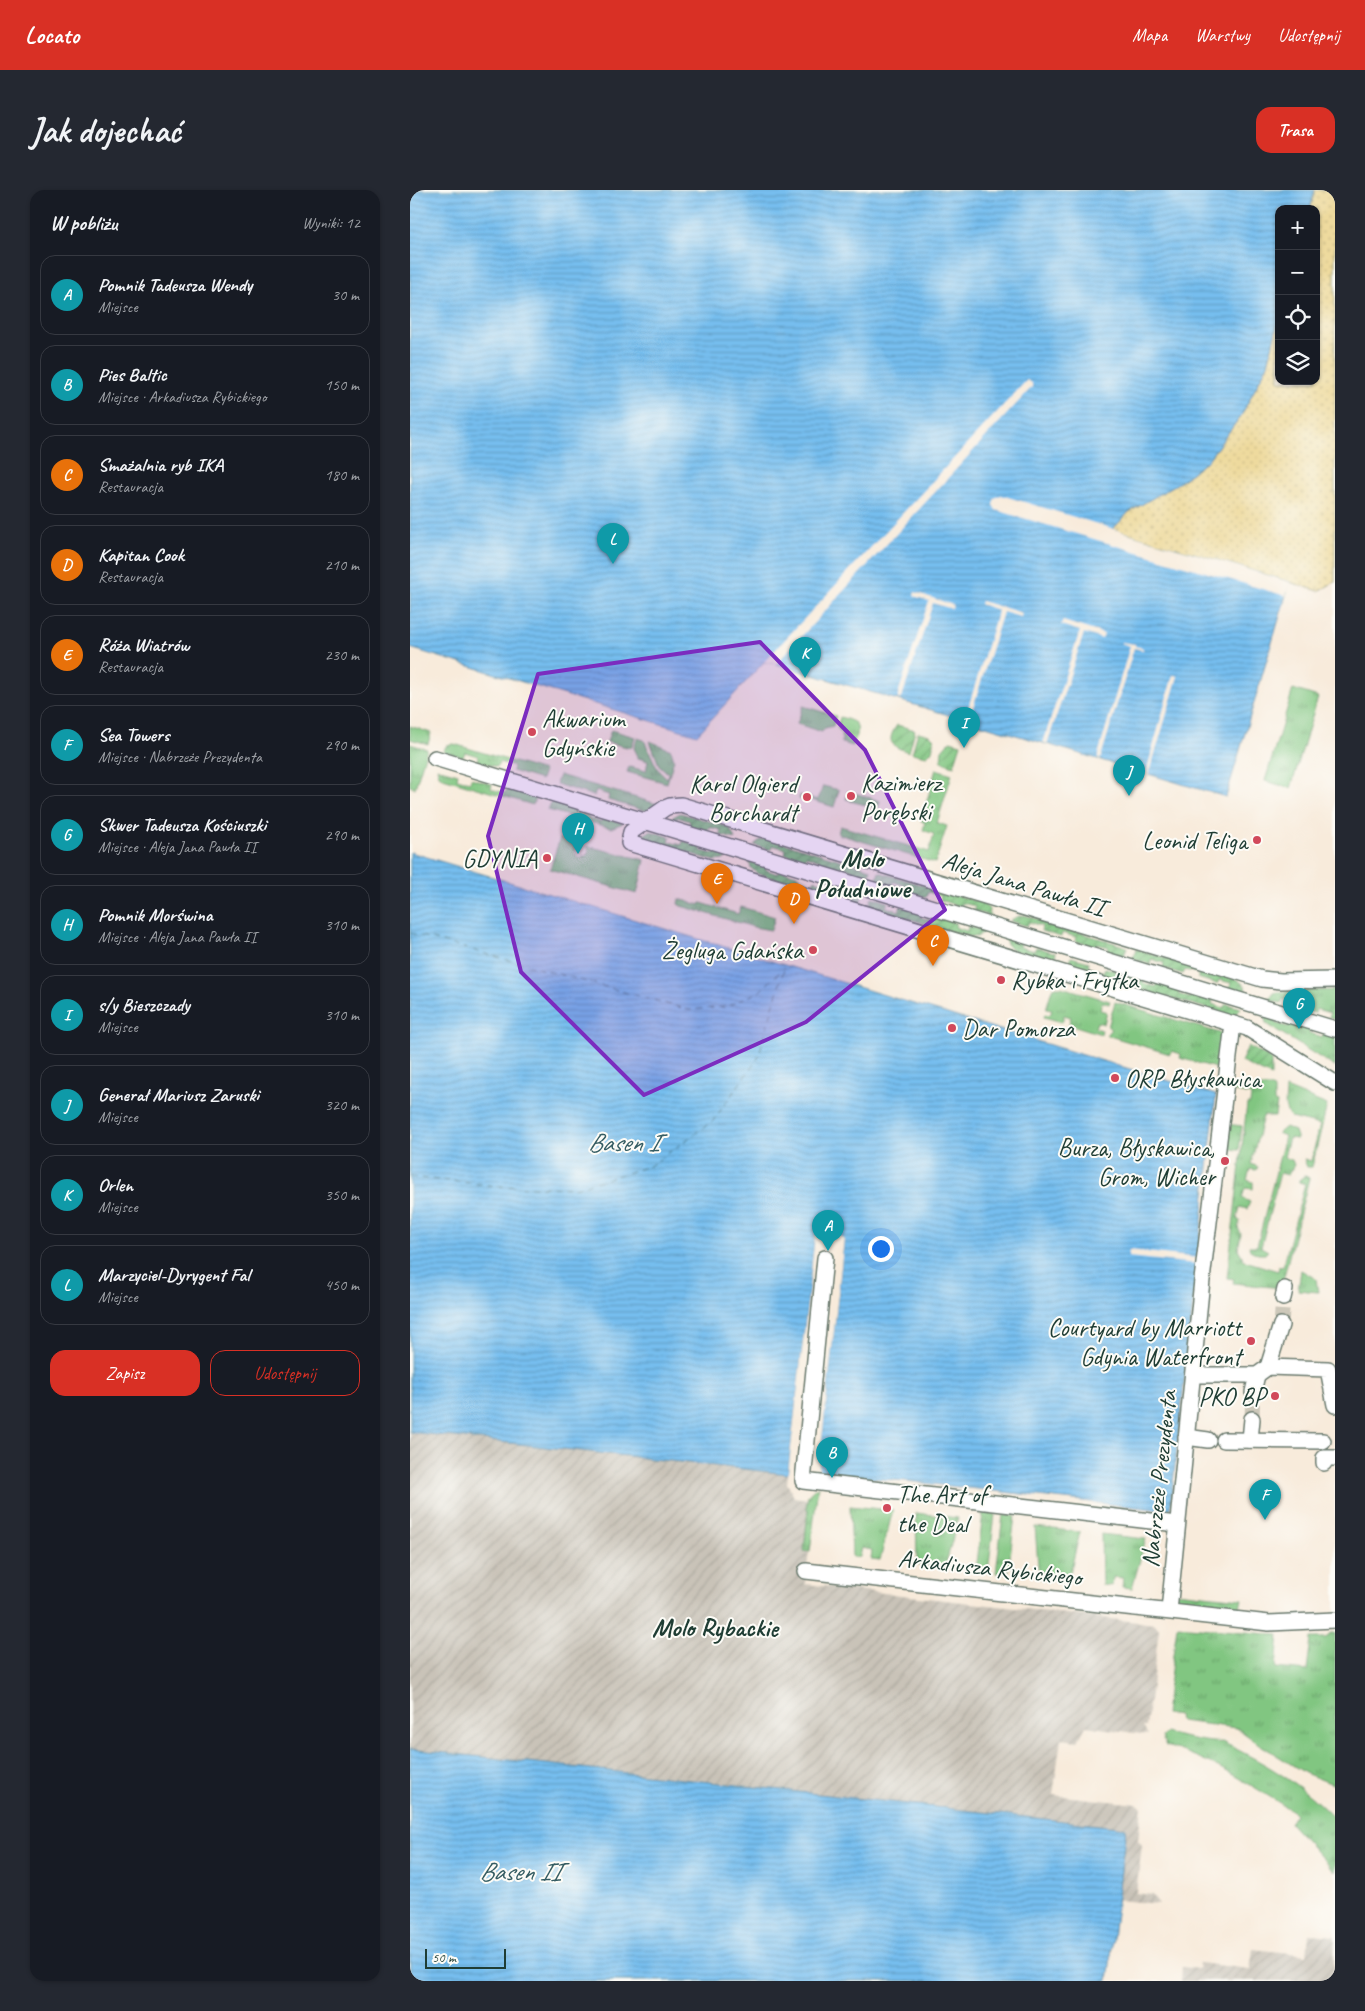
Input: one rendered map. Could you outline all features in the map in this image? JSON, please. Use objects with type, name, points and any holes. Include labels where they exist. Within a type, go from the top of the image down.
[{"type":"street","points":[[435,758],[1335,1028]]},
{"type":"street","name":"Aleja Jana Pawła II","points":[[1335,980],[1281,981],[1262,979],[681,805],[670,806],[646,821],[632,832],[629,843],[1247,1028],[1335,1083]]},
{"type":"street","name":"Nabrzeże Prezydenta","points":[[1168,1611],[1202,1280],[1233,1024]]},
{"type":"street","points":[[825,1258],[803,1481],[1178,1524]]},
{"type":"street","points":[[1253,1392],[1281,1325]]},
{"type":"street","points":[[1193,1375],[1328,1369],[1335,1405]]},
{"type":"street","points":[[1250,1440],[1252,1419]]},
{"type":"street","points":[[1186,1437],[1208,1440]]},
{"type":"street","points":[[1224,1440],[1331,1440]]},
{"type":"street","name":"Arkadiusza Rybickiego","points":[[806,1571],[1269,1622],[1335,1620]]},
{"type":"highlighted area","points":[[760,642],[865,750],[945,910],[806,1022],[644,1095],[521,972],[488,836],[538,674]]},
{"type":"shaded area","points":[[410,1432],[788,1474],[787,1483],[794,1497],[815,1500],[805,1584],[1155,1624],[1159,1629],[1146,1727],[1143,1727],[1148,1735],[1086,1726],[1078,1741],[1061,1739],[1053,1795],[1137,1804],[1142,1807],[1138,1840],[1142,1845],[1136,1893],[1152,1895],[1159,1904],[1118,1900],[1125,1828],[410,1749]]},
{"type":"shaded area","points":[[1309,1934],[1335,1936],[1333,1981],[1181,1981],[1182,1967],[1198,1969],[1199,1963],[1250,1969],[1253,1949],[1307,1955]]},
{"type":"green space","points":[[1293,689],[1318,697],[1291,788],[1265,781]]},
{"type":"green space","points":[[803,706],[836,716],[833,726],[825,728],[822,732],[797,724]]},
{"type":"green space","points":[[840,717],[852,721],[857,726],[857,734],[853,746],[842,743],[842,734],[837,727]]},
{"type":"green space","points":[[897,725],[915,730],[909,752],[898,748],[892,743],[891,736]]},
{"type":"green space","points":[[410,726],[431,733],[428,744],[410,739]]},
{"type":"green space","points":[[611,730],[635,737],[631,748],[607,742]]},
{"type":"green space","points":[[918,732],[930,735],[934,739],[932,751],[927,756],[912,753]]},
{"type":"green space","points":[[637,738],[644,740],[657,768],[667,778],[669,774],[659,765],[650,741],[671,750],[674,759],[667,783],[627,772],[629,767],[646,771],[648,761],[638,758],[634,748]]},
{"type":"green space","points":[[950,741],[961,744],[954,766],[941,760],[942,750]]},
{"type":"green space","points":[[410,744],[427,749],[415,788],[410,786]]},
{"type":"green space","points":[[454,744],[544,771],[541,780],[512,771],[513,766],[499,762],[497,767],[477,761],[478,756],[465,752],[463,757],[443,751],[447,745]]},
{"type":"green space","points":[[437,768],[458,774],[457,779],[470,782],[471,778],[492,784],[491,789],[505,793],[507,789],[536,797],[533,805],[443,778],[439,775]]},
{"type":"green space","points":[[936,769],[952,774],[937,823],[947,826],[935,863],[838,834],[840,826],[929,852],[934,834],[923,830],[925,823],[921,821]]},
{"type":"green space","points":[[559,775],[657,804],[646,811],[608,800],[609,795],[596,791],[594,796],[556,784]]},
{"type":"green space","points":[[823,786],[839,790],[834,807],[808,799],[807,801],[799,799],[800,795],[818,800]]},
{"type":"green space","points":[[848,791],[880,801],[878,808],[850,801],[852,795],[849,794],[849,800],[846,799]]},
{"type":"green space","points":[[551,802],[589,813],[588,818],[601,822],[603,817],[623,823],[611,828],[548,810]]},
{"type":"green space","points":[[680,813],[729,827],[735,839],[720,835],[721,830],[709,827],[707,831],[689,826],[690,821],[677,817],[675,822],[668,820]]},
{"type":"green space","points":[[650,831],[670,837],[669,842],[682,845],[683,841],[702,846],[701,851],[714,854],[715,850],[731,855],[723,860],[715,861],[646,840],[644,835]]},
{"type":"green space","points":[[560,838],[579,844],[575,847],[574,851],[580,858],[587,855],[589,851],[587,846],[645,860],[637,894],[550,869]]},
{"type":"green space","points":[[767,838],[871,869],[868,879],[852,874],[853,870],[840,866],[839,870],[819,864],[820,860],[806,856],[805,860],[785,854],[786,849],[772,845],[771,850],[754,845],[760,840]]},
{"type":"green space","points":[[749,861],[766,866],[766,870],[778,874],[780,870],[800,876],[799,880],[813,884],[814,880],[832,885],[831,890],[847,894],[848,891],[862,895],[860,904],[756,873],[751,868]]},
{"type":"green space","points":[[879,872],[982,903],[989,909],[990,916],[974,911],[975,906],[962,903],[961,907],[940,900],[941,896],[928,892],[926,897],[906,891],[907,886],[894,882],[892,887],[876,882]]},
{"type":"green space","points":[[872,897],[888,902],[886,907],[899,911],[901,906],[922,913],[920,917],[933,921],[935,917],[956,923],[955,927],[967,931],[968,926],[984,931],[977,937],[967,936],[869,907]]},
{"type":"green space","points":[[679,899],[700,905],[701,903],[738,914],[741,907],[775,917],[771,930],[754,927],[681,906],[678,904]]},
{"type":"green space","points":[[1024,915],[1127,947],[1124,956],[1108,951],[1109,947],[1097,944],[1096,947],[1075,941],[1076,937],[1062,933],[1061,937],[1041,931],[1042,926],[1029,922],[1027,926],[1010,921]]},
{"type":"green space","points":[[1005,938],[1021,943],[1020,947],[1034,951],[1036,947],[1056,953],[1055,957],[1069,961],[1071,957],[1089,962],[1088,967],[1103,972],[1105,968],[1120,972],[1117,982],[1012,950],[1007,945]]},
{"type":"green space","points":[[1136,949],[1238,980],[1245,986],[1246,993],[1230,988],[1231,983],[1219,980],[1217,984],[1198,978],[1198,973],[1185,970],[1183,974],[1163,968],[1164,963],[1151,959],[1150,964],[1133,959]]},
{"type":"green space","points":[[1128,974],[1144,979],[1143,983],[1156,987],[1158,983],[1179,990],[1178,994],[1190,998],[1192,994],[1213,1000],[1212,1004],[1224,1008],[1226,1004],[1241,1008],[1235,1015],[1230,1015],[1125,985]]},
{"type":"green space","points":[[1056,987],[1110,1001],[1109,1004],[1102,1002],[1100,1010],[1107,1012],[1104,1024],[1097,1022],[1095,1028],[1102,1030],[1101,1034],[1069,1024],[1071,1017],[1064,1015],[1062,1022],[1044,1017],[1045,1014],[1050,1015],[1052,1010],[1046,1009],[1052,989]]},
{"type":"green space","points":[[1335,990],[1335,1019],[1329,1017],[1330,1013],[1316,1009],[1315,1013],[1294,1007],[1295,1003],[1283,999],[1281,1003],[1269,1000],[1274,993],[1278,992]]},
{"type":"green space","points":[[1115,1002],[1223,1034],[1219,1069],[1180,1058],[1181,1054],[1172,1051],[1170,1054],[1106,1035],[1111,1029],[1108,1027]]},
{"type":"green space","points":[[1264,1015],[1276,1019],[1275,1023],[1288,1027],[1290,1023],[1310,1029],[1309,1033],[1322,1037],[1324,1033],[1335,1036],[1335,1067],[1270,1026],[1266,1023]]},
{"type":"green space","points":[[1248,1046],[1271,1059],[1271,1076],[1241,1062]]},
{"type":"green space","points":[[1232,1087],[1272,1087],[1274,1090],[1274,1102],[1277,1103],[1275,1116],[1263,1116],[1251,1164],[1258,1167],[1256,1170],[1250,1169],[1247,1180],[1253,1182],[1253,1189],[1245,1188],[1242,1198],[1250,1202],[1247,1209],[1240,1207],[1237,1219],[1240,1221],[1238,1228],[1241,1234],[1238,1249],[1245,1261],[1278,1271],[1279,1266],[1283,1267],[1305,1184],[1299,1182],[1299,1180],[1305,1176],[1309,1178],[1281,1288],[1233,1283],[1234,1279],[1227,1278],[1247,1104],[1250,1104],[1251,1095],[1231,1091]]},
{"type":"green space","points":[[1286,1088],[1327,1105],[1312,1167],[1307,1167],[1304,1159],[1311,1161],[1320,1125],[1292,1118],[1289,1115],[1285,1104]]},
{"type":"green space","points":[[1226,1124],[1242,1126],[1239,1150],[1223,1148]]},
{"type":"green space","points":[[1285,1127],[1295,1131],[1297,1137],[1297,1139],[1289,1138],[1284,1157],[1292,1160],[1294,1165],[1288,1175],[1280,1173],[1261,1247],[1268,1251],[1265,1254],[1258,1254],[1250,1250],[1249,1246],[1257,1246],[1285,1136],[1278,1133]]},
{"type":"green space","points":[[1301,1270],[1316,1279],[1318,1292],[1298,1290]]},
{"type":"green space","points":[[818,1486],[810,1552],[804,1551],[808,1495]]},
{"type":"green space","points":[[850,1506],[893,1510],[880,1560],[871,1559],[872,1550],[862,1548],[860,1557],[852,1557]]},
{"type":"green space","points":[[916,1513],[958,1518],[945,1567],[917,1564]]},
{"type":"green space","points":[[983,1513],[995,1514],[988,1572],[976,1571]]},
{"type":"green space","points":[[1003,1515],[1015,1516],[1008,1574],[996,1573]]},
{"type":"green space","points":[[1035,1527],[1080,1532],[1068,1581],[1039,1578]]},
{"type":"green space","points":[[1101,1534],[1146,1539],[1132,1588],[1122,1587],[1123,1578],[1113,1577],[1112,1586],[1102,1585]]},
{"type":"green space","points":[[1175,1592],[1242,1599],[1239,1612],[1236,1613],[1233,1605],[1180,1599],[1183,1607],[1175,1603]]},
{"type":"green space","points":[[1177,1626],[1279,1635],[1276,1668],[1307,1671],[1311,1638],[1326,1638],[1330,1633],[1335,1633],[1335,1785],[1305,1773],[1237,1728],[1180,1721],[1179,1716],[1165,1714]]},
{"type":"green space","points":[[1166,1733],[1203,1741],[1222,1742],[1282,1775],[1309,1795],[1335,1819],[1335,1872],[1290,1823],[1296,1814],[1294,1812],[1216,1766],[1166,1746],[1162,1737]]},
{"type":"sand","points":[[1315,190],[1335,190],[1335,582],[1319,591],[1113,529],[1129,512],[1180,482],[1207,461],[1241,416],[1268,364],[1275,335],[1275,385],[1320,385],[1320,205],[1311,205]]},
{"type":"water","points":[[410,190],[1315,190],[1311,205],[1275,205],[1275,335],[1268,364],[1241,416],[1207,461],[1180,482],[1129,512],[1113,529],[1290,582],[1226,797],[776,664],[764,662],[697,735],[410,648]]},
{"type":"water","name":"Basen I","points":[[410,852],[1216,1095],[1170,1511],[906,1481],[818,1474],[844,1239],[840,1236],[818,1234],[815,1236],[788,1474],[410,1432]]},
{"type":"water","name":"Basen II","points":[[410,1749],[1126,1828],[1108,1981],[410,1981]]},
{"type":"pier","points":[[1027,380],[1032,383],[1032,387],[776,664],[764,662]]},
{"type":"pier","points":[[1001,495],[1290,582],[1286,596],[996,510],[993,505],[995,498]]},
{"type":"pier","points":[[915,592],[953,605],[952,609],[933,603],[901,700],[898,699],[898,694],[929,601],[914,596]]},
{"type":"pier","points":[[981,601],[1022,613],[1021,617],[1003,612],[969,720],[966,719],[966,715],[998,610],[980,604]]},
{"type":"pier","points":[[1063,621],[1104,634],[1102,639],[1084,633],[1047,744],[1043,742],[1080,631],[1061,625]]},
{"type":"pier","points":[[1121,642],[1135,644],[1135,646],[1143,648],[1143,650],[1134,648],[1100,760],[1098,755],[1130,646]]},
{"type":"pier","points":[[1173,675],[1178,676],[1149,774],[1146,774],[1147,769]]},
{"type":"pier","points":[[818,1234],[840,1236],[844,1239],[818,1476],[816,1473],[841,1240],[818,1236],[791,1474],[788,1474],[815,1236]]},
{"type":"pier","points":[[1129,1250],[1198,1258],[1197,1264],[1128,1257]]},
{"type":"ferry route","points":[[410,933],[689,1010],[725,1007],[759,992],[785,967]]},
{"type":"ferry route","points":[[410,1177],[498,1186],[575,1188],[650,1166],[713,1121],[758,1058],[785,966]]},
{"type":"tunnel","points":[[1281,1325],[1283,1298]]},
{"type":"tunnel","points":[[1252,1419],[1253,1392]]},
{"type":"place","name":"Marzyciel-Dyrygent Fal","points":[[613,564]]},
{"type":"place","name":"Orlen","points":[[805,678]]},
{"type":"place","name":"Akwarium Gdyńskie","points":[[532,732]]},
{"type":"place","name":"s/y Bieszczady","points":[[964,748]]},
{"type":"place","name":"Kazimierz Porębski","points":[[851,796]]},
{"type":"place","name":"Generał Mariusz Zaruski","points":[[1129,796]]},
{"type":"place","name":"Karol Olgierd Borchardt","points":[[807,797]]},
{"type":"place","name":"Leonid Teliga","points":[[1257,840]]},
{"type":"place","name":"Pomnik Morświna","points":[[578,854]]},
{"type":"place","name":"GDYNIA","points":[[547,858]]},
{"type":"place","name":"Róża Wiatrów","points":[[717,904]]},
{"type":"place","name":"Kapitan Cook","points":[[794,924]]},
{"type":"place","name":"Żegluga Gdańska","points":[[813,950]]},
{"type":"place","name":"Smażalnia ryb IKA","points":[[933,966]]},
{"type":"place","name":"Rybka i Frytka","points":[[1001,980]]},
{"type":"place","name":"Dar Pomorza","points":[[952,1028]]},
{"type":"place","name":"Skwer Tadeusza Kościuszki","points":[[1299,1029]]},
{"type":"place","name":"ORP Błyskawica","points":[[1115,1078]]},
{"type":"place","name":"Burza, Błyskawica, Grom, Wicher","points":[[1225,1161]]},
{"type":"place","name":"Pomnik Tadeusza Wendy","points":[[828,1251]]},
{"type":"place","name":"Courtyard by Marriott Gdynia Waterfront","points":[[1251,1341]]},
{"type":"place","name":"PKO BP","points":[[1275,1396]]},
{"type":"place","name":"Pies Baltic","points":[[832,1478]]},
{"type":"place","name":"The Art of the Deal","points":[[887,1508]]},
{"type":"place","name":"Sea Towers","points":[[1265,1520]]},
{"type":"district","name":"Molo Południowe","points":[[862,873]]},
{"type":"district","name":"Molo Rybackie","points":[[715,1627]]}]
